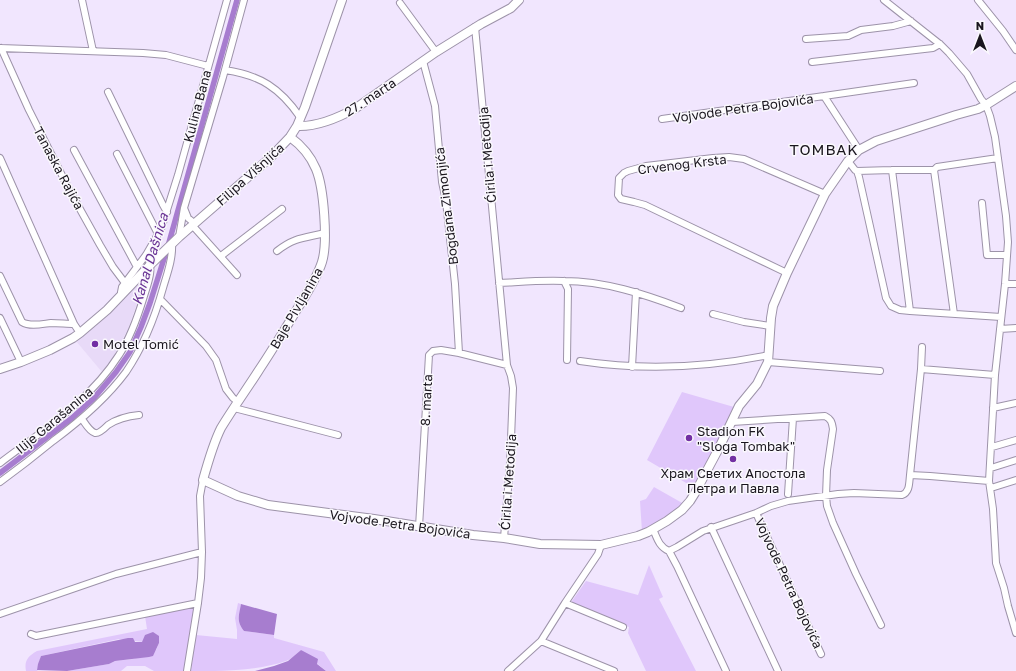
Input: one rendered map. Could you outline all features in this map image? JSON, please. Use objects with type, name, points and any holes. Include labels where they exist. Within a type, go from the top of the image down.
[{"type":"street","points":[[82,0],[93,51]]},
{"type":"street","name":"Kulina Bana","points":[[121,296],[122,287],[146,255],[161,229],[178,175],[227,0]]},
{"type":"street","points":[[179,237],[184,208],[244,0]]},
{"type":"street","name":"Filipa Višnjića","points":[[0,369],[50,350],[80,333],[107,310],[179,237],[263,165],[290,137],[297,126],[307,100],[342,0]]},
{"type":"street","name":"27. marta","points":[[297,126],[327,121],[344,114],[475,27],[511,8],[519,0]]},
{"type":"street","points":[[884,0],[940,44],[967,74],[986,105],[994,130],[1006,216],[1008,242],[995,375],[991,468],[989,481],[993,509],[996,563],[1016,633]]},
{"type":"street","points":[[978,0],[1016,50]]},
{"type":"street","points":[[400,3],[436,52]]},
{"type":"street","points":[[806,39],[848,36],[860,30],[893,26],[911,21]]},
{"type":"street","name":"Ćirila i Metodija","points":[[475,27],[507,365],[511,376],[513,395],[510,464],[504,538]]},
{"type":"street","points":[[812,62],[933,48],[940,44]]},
{"type":"street","points":[[0,48],[143,52],[166,55],[208,66]]},
{"type":"street","name":"Tanaska Rajića","points":[[0,48],[28,110],[71,193],[113,267],[125,283]]},
{"type":"street","name":"Bogdana Zimonjića","points":[[423,61],[435,106],[442,182],[446,201],[455,284],[459,353]]},
{"type":"street","points":[[225,70],[251,75],[263,81],[284,96],[300,117]]},
{"type":"street","name":"Vojvode Petra Bojovića","points":[[662,119],[914,83]]},
{"type":"street","name":"Vojvode Petra Bojovića","points":[[203,480],[238,496],[268,505],[540,544],[601,546],[638,536],[653,529],[682,510],[690,501],[716,454],[739,406],[757,384],[768,358],[773,306],[825,194],[848,161],[859,150],[876,141],[978,109],[1016,86]]},
{"type":"street","points":[[108,92],[167,212]]},
{"type":"street","name":"Vojvode Petra Bojovića","points":[[824,96],[859,150]]},
{"type":"street","name":"Baje Pivljanina","points":[[203,480],[208,460],[221,428],[260,370],[314,279],[322,262],[325,233],[322,193],[316,169],[300,145],[290,137]]},
{"type":"street","points":[[74,150],[137,267]]},
{"type":"street","points":[[117,154],[158,234]]},
{"type":"street","name":"Crvenog Krsta","points":[[787,273],[645,205],[621,199],[618,195],[619,178],[628,171],[646,166],[729,157],[744,159],[825,194]]},
{"type":"street","points":[[0,158],[74,324],[80,333]]},
{"type":"street","points":[[857,171],[934,170],[937,167],[998,158]]},
{"type":"street","points":[[848,161],[857,171],[886,298],[891,306],[900,310],[1001,317]]},
{"type":"street","points":[[892,170],[910,311]]},
{"type":"street","points":[[934,170],[954,314]]},
{"type":"street","points":[[982,203],[987,254],[1007,255]]},
{"type":"street","points":[[184,208],[188,218],[236,275]]},
{"type":"street","points":[[221,256],[282,209]]},
{"type":"street","points":[[277,251],[286,244],[300,238],[325,233]]},
{"type":"street","points":[[1008,242],[1016,240]]},
{"type":"street","points":[[0,482],[82,419],[110,392],[126,372],[150,327],[160,299],[172,250],[172,244]]},
{"type":"street","points":[[146,255],[151,264]]},
{"type":"street","name":"Ilije Garašanina","points":[[0,463],[83,398],[108,370],[120,354],[131,332],[148,282],[151,264]]},
{"type":"street","points":[[0,276],[22,322],[25,324],[74,324]]},
{"type":"street","points":[[499,283],[564,281],[593,284],[636,292],[681,308]]},
{"type":"street","points":[[564,281],[568,289],[567,360]]},
{"type":"street","points":[[1005,284],[1016,284]]},
{"type":"street","points":[[632,367],[636,292]]},
{"type":"street","points":[[160,299],[206,346],[216,360],[226,389],[236,405],[338,435]]},
{"type":"street","points":[[713,314],[738,321],[770,326]]},
{"type":"street","points":[[0,318],[21,362]]},
{"type":"street","points":[[1000,329],[1016,328]]},
{"type":"street","points":[[922,347],[910,475],[989,481]]},
{"type":"street","name":"8. marta","points":[[419,527],[429,355],[433,351],[441,350],[507,365]]},
{"type":"street","points":[[580,361],[632,367],[663,368],[701,366],[768,358],[880,371]]},
{"type":"street","points":[[921,369],[995,375]]},
{"type":"street","points":[[993,408],[1016,403]]},
{"type":"street","points":[[82,419],[89,429],[94,433],[98,433],[116,421],[128,416],[139,415]]},
{"type":"street","points":[[732,422],[825,416],[830,419],[832,428],[827,470],[827,506],[856,574],[881,625]]},
{"type":"street","points":[[788,494],[793,418]]},
{"type":"street","points":[[992,447],[1016,440]]},
{"type":"street","points":[[991,468],[1016,460]]},
{"type":"street","name":"Vojvode Petra Bojovića","points":[[669,551],[702,531],[788,501],[854,493],[902,495],[908,492],[910,475]]},
{"type":"street","points":[[188,671],[201,578],[202,552],[200,496],[203,480]]},
{"type":"street","points":[[991,488],[1016,480]]},
{"type":"street","name":"Vojvode Petra Bojovića","points":[[756,513],[821,654]]},
{"type":"street","points":[[711,528],[778,671]]},
{"type":"street","points":[[653,529],[660,545],[669,551],[677,566],[726,671]]},
{"type":"street","points":[[508,671],[541,641],[598,554],[601,546]]},
{"type":"street","points":[[0,614],[116,574],[202,552]]},
{"type":"street","points":[[31,634],[36,636],[47,634],[198,603]]},
{"type":"street","points":[[565,603],[623,627]]},
{"type":"street","points":[[541,641],[614,671]]},
{"type":"shaded area","points":[[139,283],[142,283],[141,292],[128,329],[113,357],[102,372],[76,341],[103,318]]},
{"type":"shaded area","name":"Stadion FK \"Sloga Tombak\"","points":[[682,392],[734,407],[693,487],[647,460]]},
{"type":"shaded area","points":[[654,487],[684,504],[667,517],[642,532],[640,501],[646,499]]},
{"type":"shaded area","points":[[649,565],[663,597],[659,599],[696,671],[646,671],[628,633],[629,627],[573,603],[572,601],[586,581],[638,595]]},
{"type":"shaded area","points":[[238,603],[241,604],[239,621],[244,631],[274,635],[274,638],[324,652],[336,671],[326,671],[301,650],[288,660],[263,667],[251,669],[191,671],[196,635],[237,639],[235,618]]},
{"type":"shaded area","points":[[241,604],[277,614],[274,635],[244,631],[239,621]]},
{"type":"shaded area","points":[[195,606],[185,671],[154,671],[145,666],[127,666],[121,671],[67,671],[109,664],[115,661],[133,659],[156,650],[159,643],[159,636],[143,642],[119,639],[41,656],[38,671],[26,671],[27,659],[37,651],[147,629],[145,616]]},
{"type":"shaded area","points":[[153,632],[159,636],[159,643],[153,656],[115,661],[109,664],[67,671],[37,670],[41,656],[128,638],[133,638],[135,642],[142,642],[145,635]]},
{"type":"shaded area","points":[[301,650],[318,659],[317,664],[326,671],[255,671],[288,661]]},
{"type":"waterway","name":"Kanal Dašnica","points":[[0,473],[72,418],[94,398],[116,372],[130,352],[150,303],[168,246],[237,0]]},
{"type":"place","name":"Motel Tomić","points":[[95,344]]},
{"type":"place","name":"Stadion FK \"Sloga Tombak\"","points":[[689,438]]},
{"type":"place","name":"Храм Светих Апостола Петра и Павла","points":[[733,459]]},
{"type":"district","name":"TOMBAK","points":[[824,150]]}]
